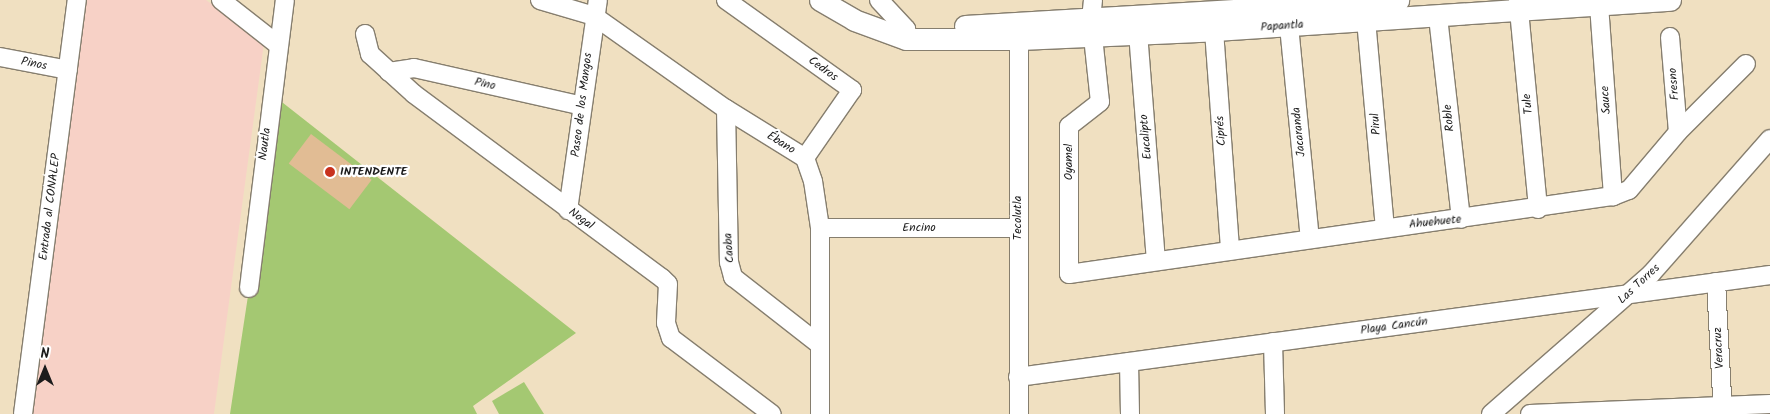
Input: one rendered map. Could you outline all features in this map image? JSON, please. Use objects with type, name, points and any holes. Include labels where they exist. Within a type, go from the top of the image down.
[{"type":"street","name":"Entrada al CONALEP","points":[[23,414],[77,0]]},
{"type":"street","points":[[221,0],[277,44]]},
{"type":"street","name":"Nautla","points":[[249,288],[277,44],[284,0]]},
{"type":"street","name":"Ébano","points":[[540,0],[596,8],[726,109],[805,158],[814,181],[820,228],[820,414]]},
{"type":"street","name":"Cedros","points":[[726,0],[852,90],[805,158]]},
{"type":"street","name":"Papantla","points":[[820,0],[854,20],[902,34],[1019,31],[1092,18],[1137,23],[1214,21],[1288,26],[1438,17],[1519,6],[1599,5],[1670,0]]},
{"type":"street","points":[[854,20],[874,12],[879,0]]},
{"type":"street","points":[[879,0],[902,34]]},
{"type":"street","name":"Papantla","points":[[1214,21],[1318,2],[1398,0]]},
{"type":"street","name":"Sauce","points":[[1599,5],[1613,196]]},
{"type":"street","name":"Tule","points":[[1519,6],[1538,209]]},
{"type":"street","name":"Paseo de los Mangos","points":[[568,210],[596,8]]},
{"type":"street","name":"Roble","points":[[1438,17],[1460,219]]},
{"type":"street","name":"Oyamel","points":[[1069,274],[1069,126],[1100,102],[1092,18]]},
{"type":"street","name":"Pirul","points":[[1366,20],[1385,227]]},
{"type":"street","name":"Ciprés","points":[[1214,21],[1230,250]]},
{"type":"street","name":"Eucalipto","points":[[1137,23],[1156,260]]},
{"type":"street","name":"Jacaranda","points":[[1288,26],[1310,239]]},
{"type":"street","name":"Tecolutla","points":[[1019,31],[1018,377],[1020,414]]},
{"type":"street","name":"Nogal","points":[[365,34],[370,54],[389,72],[568,210],[662,278],[668,284],[666,324],[671,338],[772,414]]},
{"type":"street","name":"Fresno","points":[[1670,37],[1678,132]]},
{"type":"street","name":"Pinos","points":[[0,57],[68,70]]},
{"type":"street","name":"Ahuehuete","points":[[1069,274],[1385,227],[1538,209],[1613,196],[1629,190],[1678,132],[1746,64]]},
{"type":"street","name":"Pino","points":[[389,72],[414,68],[582,106]]},
{"type":"street","name":"Caoba","points":[[726,109],[729,262],[733,277],[820,345]]},
{"type":"street","name":"Las Torres","points":[[1491,414],[1630,294],[1700,222],[1770,138]]},
{"type":"street","name":"Encino","points":[[820,228],[1018,228]]},
{"type":"street","name":"Playa Cancún","points":[[1018,377],[1770,274]]},
{"type":"street","name":"Veracruz","points":[[1716,282],[1722,411]]},
{"type":"street","points":[[1273,342],[1275,414]]},
{"type":"street","points":[[1129,362],[1130,414]]},
{"type":"street","points":[[1530,414],[1722,411],[1770,404]]},
{"type":"shaded area","points":[[84,0],[206,0],[264,43],[214,414],[33,414]]},
{"type":"green space","points":[[278,99],[576,333],[473,406],[477,414],[230,414]]},
{"type":"green space","points":[[524,382],[544,414],[499,414],[492,401]]},
{"type":"building","name":"INTENDENTE","points":[[311,134],[372,180],[349,209],[289,164]]},
{"type":"place","name":"INTENDENTE","points":[[330,172]]}]
